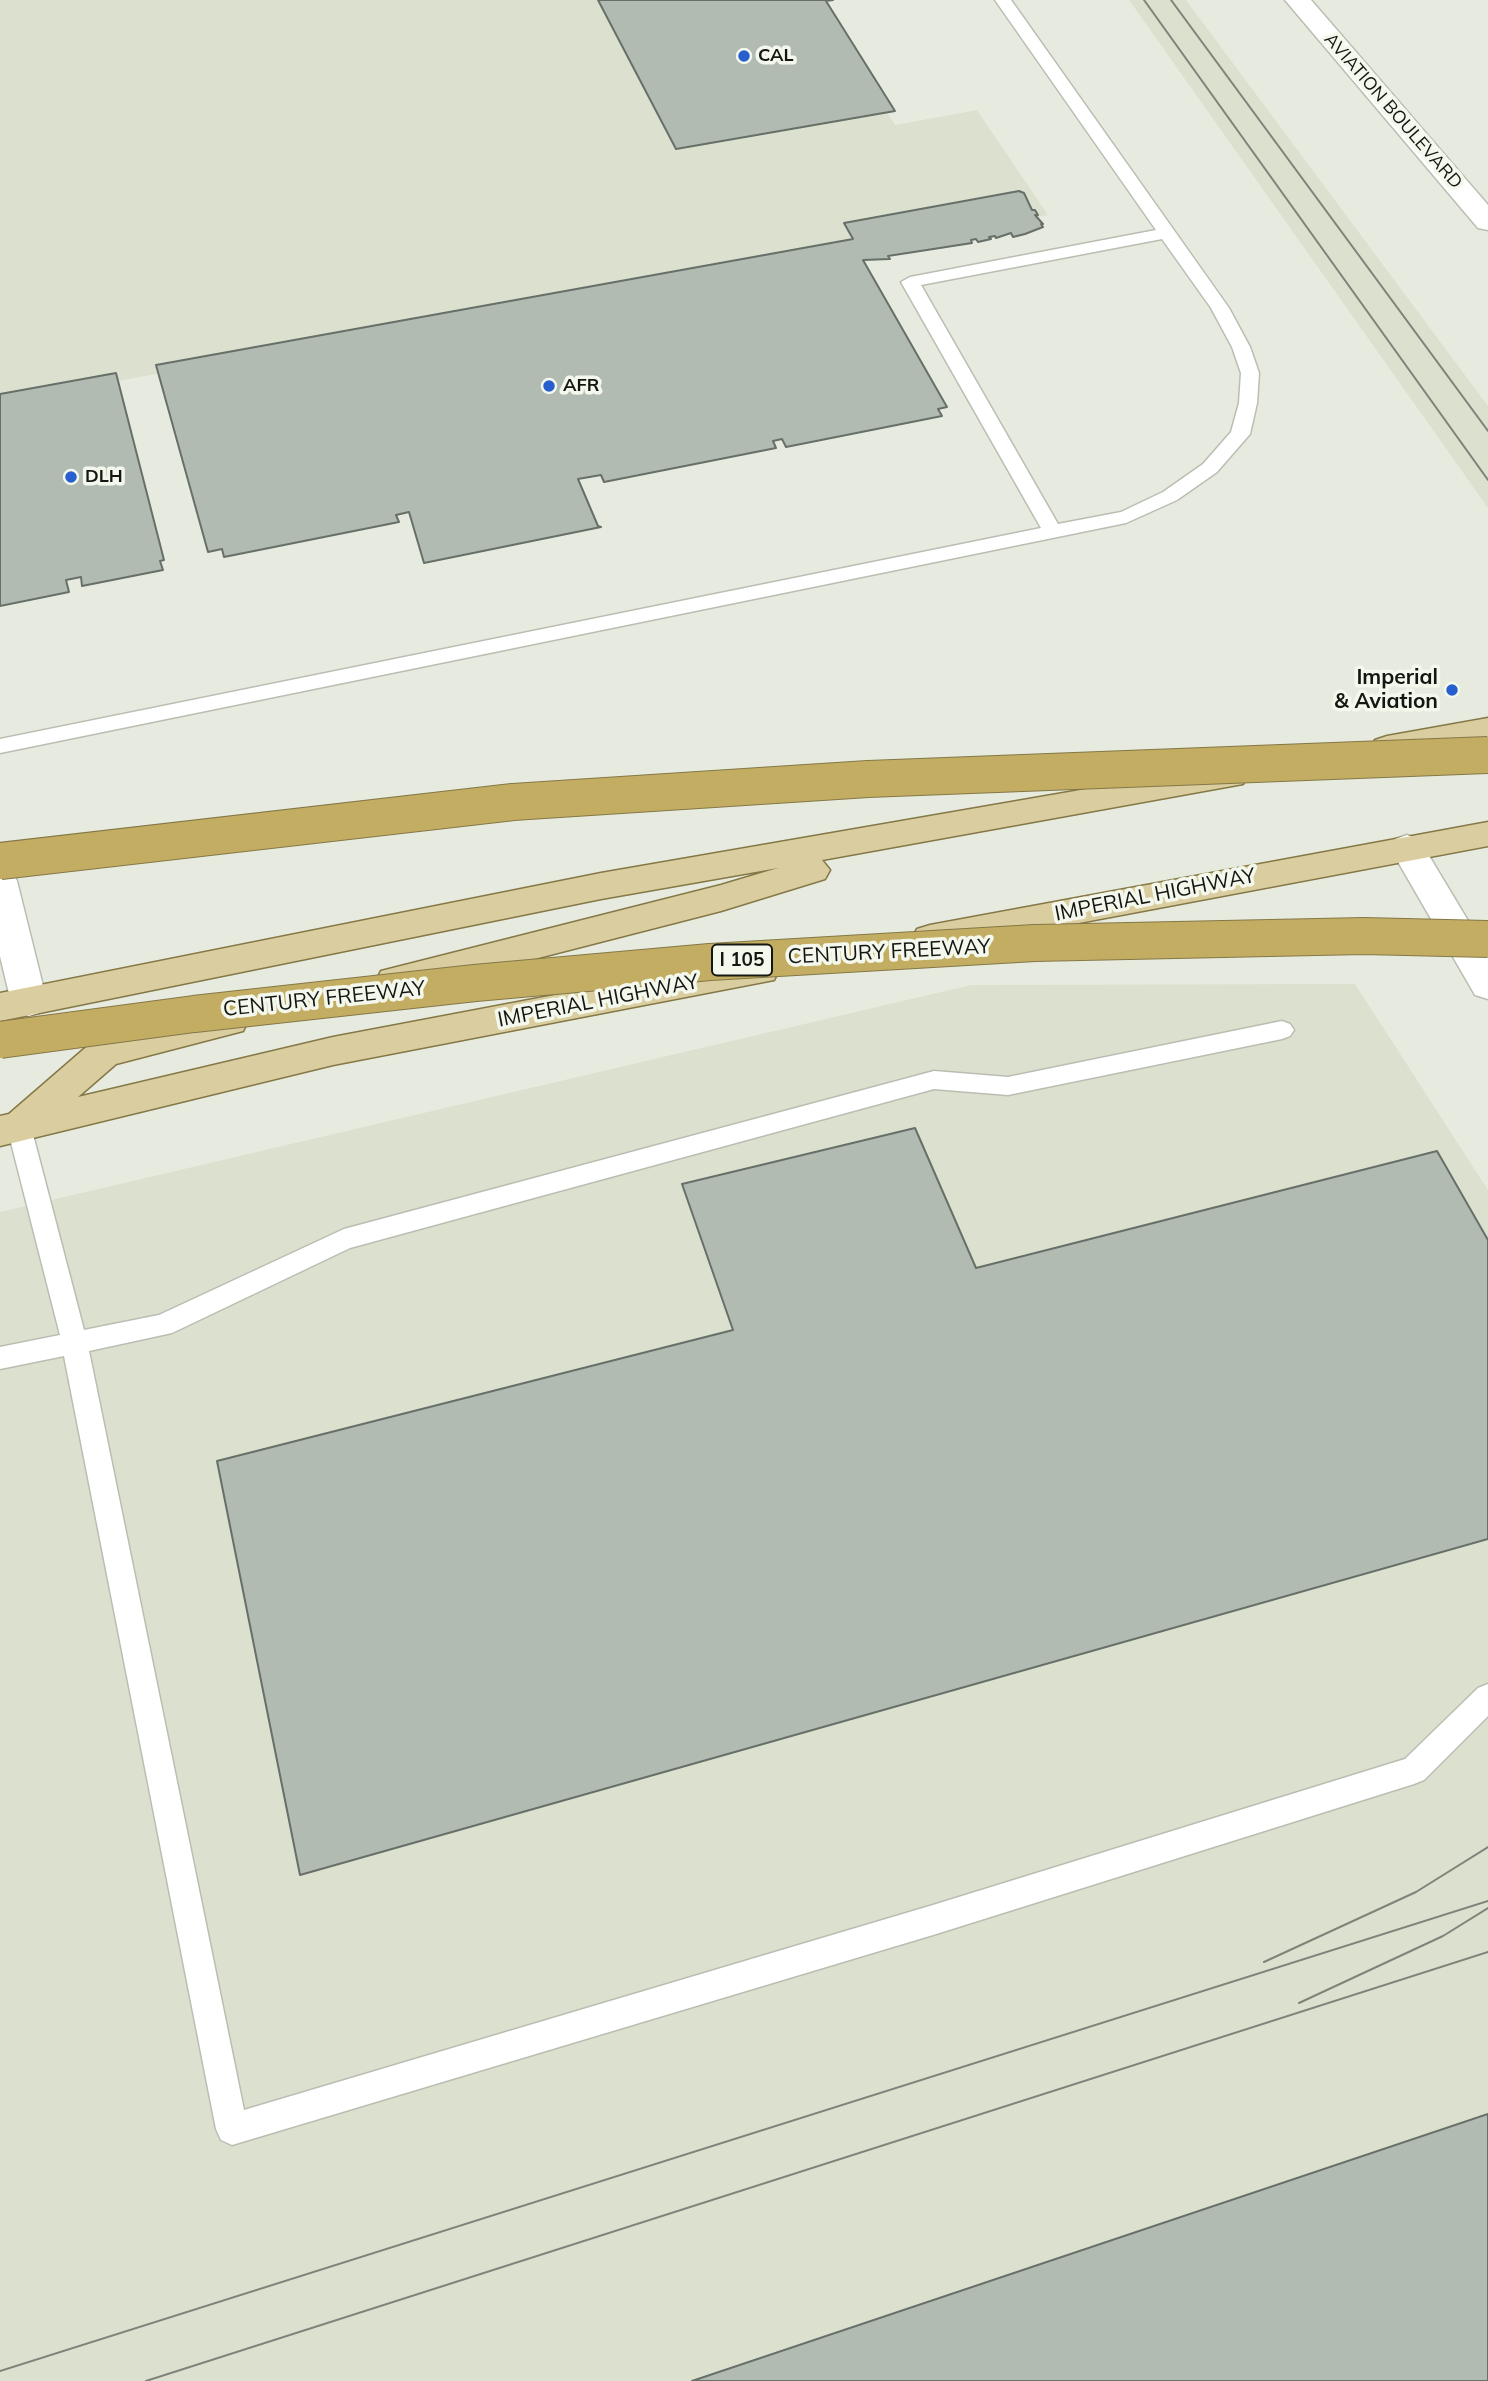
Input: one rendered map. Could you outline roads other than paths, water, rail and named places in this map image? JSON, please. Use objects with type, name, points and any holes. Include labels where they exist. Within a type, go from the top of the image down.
[{"type":"highway","points":[[0,860],[513,802],[868,779],[1488,755]]},
{"type":"highway","name":"CENTURY FREEWAY","points":[[0,1040],[194,1013],[475,983],[710,962],[1035,943],[1364,936],[1488,939]]},
{"type":"main road","name":"AVIATION BOULEVARD","points":[[1298,0],[1488,222]]},
{"type":"main road","points":[[0,881],[14,1004],[601,886],[1488,730]]},
{"type":"main road","name":"IMPERIAL HIGHWAY","points":[[10,1129],[333,1051],[1488,834]]},
{"type":"main road","points":[[10,1129],[104,1053],[721,898],[817,869],[884,837]]},
{"type":"main road","points":[[1407,848],[1488,985]]},
{"type":"lane","points":[[0,746],[1126,517],[1170,496],[1210,468],[1240,434],[1248,403],[1250,373],[1241,347],[1220,309],[1003,0]]},
{"type":"lane","points":[[1053,531],[910,282],[1166,233]]},
{"type":"lane","points":[[0,1358],[163,1325],[344,1239],[933,1080],[1008,1086],[1282,1030]]},
{"type":"lane","points":[[10,1129],[74,1341],[232,2129],[933,1920],[1414,1770],[1488,1697]]},
{"type":"tram line","points":[[1144,0],[1488,480]]},
{"type":"tram line","points":[[1171,0],[1488,431]]},
{"type":"tram line","points":[[1264,1962],[1416,1892],[1488,1847]]},
{"type":"tram line","points":[[0,2371],[1488,1901]]},
{"type":"tram line","points":[[1299,2003],[1443,1936],[1488,1908]]},
{"type":"tram line","points":[[146,2381],[1488,1952]]},
{"type":"place","name":"CAL","points":[[744,56]]},
{"type":"place","name":"AFR","points":[[549,386]]},
{"type":"place","name":"DLH","points":[[71,477]]},
{"type":"place","name":"Imperial & Aviation","points":[[1452,690]]}]
